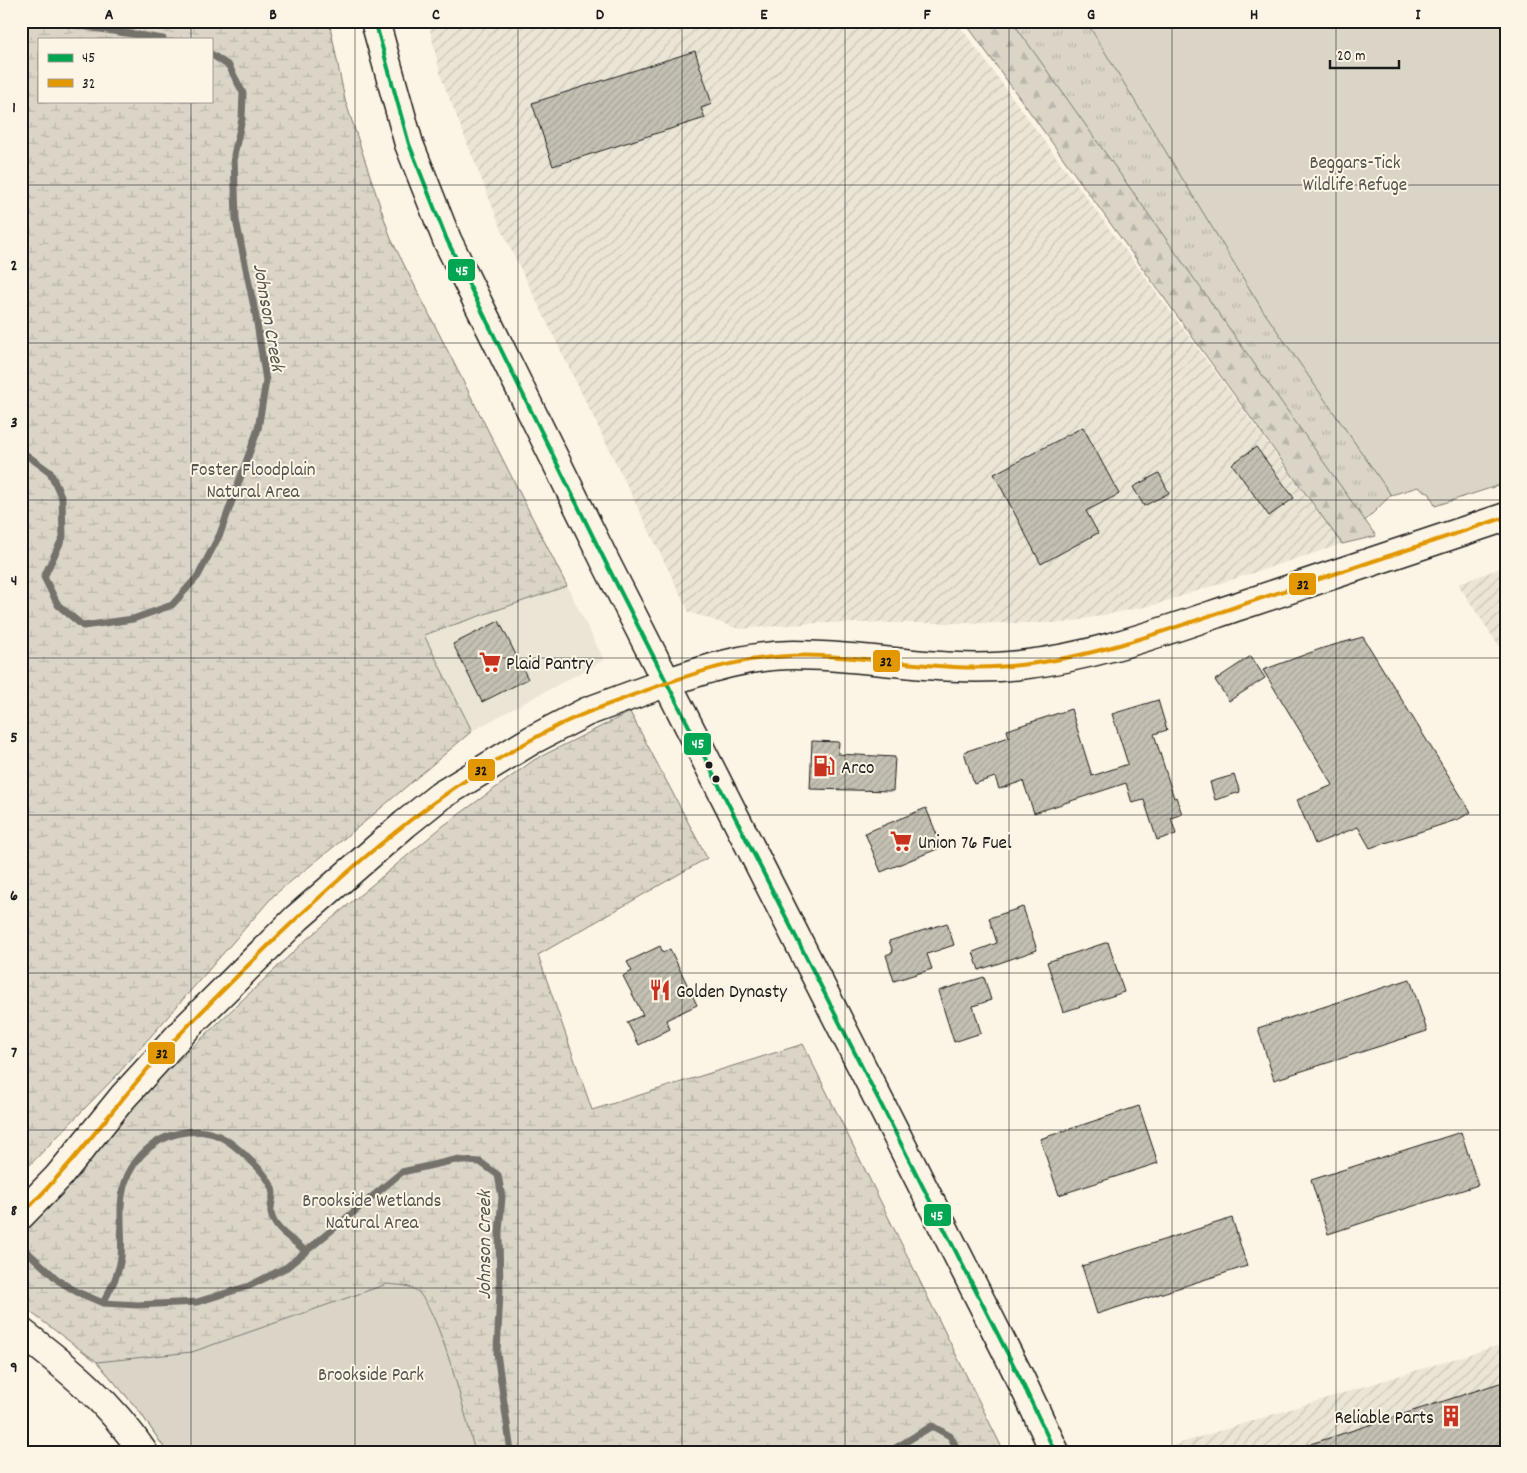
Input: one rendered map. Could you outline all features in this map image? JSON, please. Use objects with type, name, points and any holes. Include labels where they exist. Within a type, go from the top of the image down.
[{"type":"main road","points":[[375,21],[409,144],[443,232],[1020,1378],[1055,1452]]},
{"type":"main road","points":[[23,1213],[58,1177],[155,1062],[195,1019],[297,918],[440,796],[532,740],[586,712],[716,666],[749,659],[792,655],[976,668],[1019,666],[1054,660],[1137,639],[1506,517]]},
{"type":"main road","points":[[21,1332],[90,1388],[126,1429],[143,1452]]},
{"type":"shaded area","points":[[428,21],[956,21],[1342,544],[1154,605],[1064,623],[816,623],[739,629],[689,612],[502,231],[441,77]]},
{"type":"shaded area","points":[[1506,566],[1506,657],[1458,584]]},
{"type":"shaded area","points":[[567,586],[604,660],[472,731],[424,635]]},
{"type":"shaded area","points":[[1506,1343],[1506,1452],[1151,1452]]},
{"type":"green space","name":"Foster Floodplain Natural Area","points":[[21,21],[329,21],[345,100],[391,239],[567,586],[424,635],[472,731],[274,895],[117,1075],[21,1174]]},
{"type":"green space","points":[[964,21],[1012,21],[1376,536],[1342,544]]},
{"type":"green space","points":[[971,21],[1088,21],[1391,495],[1342,544]]},
{"type":"green space","name":"Beggars-Tick Wildlife Refuge","points":[[1086,21],[1506,21],[1506,483],[1435,506],[1430,494],[1418,487],[1391,495],[1262,309]]},
{"type":"green space","name":"Brookside Wetlands Natural Area","points":[[630,712],[707,858],[538,955],[592,1110],[803,1044],[1004,1452],[167,1452],[140,1412],[97,1362],[21,1305],[21,1229],[49,1208],[148,1089],[307,939],[443,826],[534,760]]},
{"type":"green space","name":"Brookside Park","points":[[387,1284],[414,1289],[423,1298],[433,1315],[459,1390],[475,1452],[167,1452],[140,1412],[97,1362],[192,1352]]},
{"type":"building","points":[[695,51],[712,104],[701,108],[705,118],[553,166],[532,103]]},
{"type":"building","points":[[1083,427],[1119,494],[1086,511],[1098,533],[1041,564],[994,474]]},
{"type":"building","points":[[1256,447],[1294,498],[1269,516],[1232,464]]},
{"type":"building","points":[[1159,473],[1169,493],[1144,506],[1133,487]]},
{"type":"building","name":"Plaid Pantry","points":[[499,621],[528,679],[482,702],[453,644]]},
{"type":"building","points":[[1363,637],[1471,812],[1459,819],[1370,848],[1358,827],[1315,844],[1297,800],[1333,785],[1263,670],[1323,648]]},
{"type":"building","points":[[1251,656],[1265,678],[1229,701],[1215,680]]},
{"type":"building","points":[[1158,700],[1167,730],[1154,734],[1174,798],[1176,797],[1182,814],[1171,818],[1176,834],[1157,840],[1144,800],[1132,803],[1126,783],[1034,813],[1023,781],[999,789],[995,777],[974,784],[964,752],[1009,737],[1007,730],[1071,709],[1092,776],[1128,764],[1112,714]]},
{"type":"building","points":[[812,741],[839,742],[838,754],[895,757],[893,791],[810,789]]},
{"type":"building","points":[[1234,775],[1240,792],[1215,800],[1210,782]]},
{"type":"building","points":[[926,808],[942,847],[881,872],[865,833]]},
{"type":"building","points":[[1023,907],[1037,950],[979,970],[973,952],[997,943],[989,918]]},
{"type":"building","points":[[947,923],[954,945],[927,954],[932,969],[894,981],[886,955],[893,952],[889,941]]},
{"type":"building","points":[[1108,942],[1124,992],[1063,1012],[1047,962]]},
{"type":"building","name":"Golden Dynasty","points":[[660,946],[663,953],[670,949],[697,1005],[666,1020],[670,1029],[639,1045],[627,1022],[643,1015],[623,976],[632,971],[627,962]]},
{"type":"building","points":[[984,977],[991,1000],[973,1006],[981,1033],[954,1042],[938,991]]},
{"type":"building","points":[[1410,979],[1427,1031],[1274,1080],[1258,1028]]},
{"type":"building","points":[[1139,1106],[1158,1163],[1059,1195],[1040,1139]]},
{"type":"building","points":[[1461,1132],[1478,1185],[1328,1234],[1311,1180]]},
{"type":"building","points":[[1232,1218],[1247,1266],[1097,1314],[1082,1266]]},
{"type":"building","name":"Reliable Parts","points":[[1506,1381],[1506,1452],[1299,1452],[1298,1448]]},
{"type":"waterway","name":"Johnson Creek","points":[[50,21],[157,38]]},
{"type":"waterway","name":"Johnson Creek","points":[[21,451],[50,472],[62,498],[63,537],[44,577],[58,605],[83,626],[133,619],[172,605],[198,576],[220,534],[258,429],[266,381],[256,317],[236,220],[234,155],[242,119],[243,93],[229,66],[212,55]]},
{"type":"waterway","name":"Johnson Creek","points":[[103,1303],[114,1281],[120,1263],[121,1204],[124,1185],[134,1164],[141,1155],[159,1141],[180,1133],[191,1131],[210,1133],[227,1140],[235,1146],[261,1171],[271,1185],[273,1194],[271,1213],[276,1225],[306,1252]]},
{"type":"waterway","name":"Johnson Creek","points":[[21,1246],[59,1281],[77,1292],[103,1303],[137,1305],[197,1302],[249,1286],[287,1267],[402,1172],[455,1160],[480,1162],[498,1175],[502,1197],[499,1232],[500,1292],[497,1353],[511,1452]]},
{"type":"waterway","name":"Johnson Creek","points":[[889,1452],[932,1426],[950,1436],[959,1452]]},
{"type":"transit line","name":"45","points":[[375,21],[409,144],[447,240],[606,563],[1020,1378],[1055,1452]]},
{"type":"transit line","name":"32","points":[[21,1215],[72,1161],[151,1065],[197,1016],[278,936],[343,876],[377,847],[446,794],[519,746],[569,720],[684,677],[729,664],[774,657],[798,655],[823,656],[922,665],[995,667],[1077,656],[1134,641],[1506,517]]},
{"type":"place","name":"Plaid Pantry","points":[[490,662]]},
{"type":"place","name":"Arco","points":[[824,766]]},
{"type":"place","name":"Union 76 Fuel","points":[[901,841]]},
{"type":"place","name":"Golden Dynasty","points":[[660,990]]},
{"type":"place","name":"Reliable Parts","points":[[1451,1416]]}]
